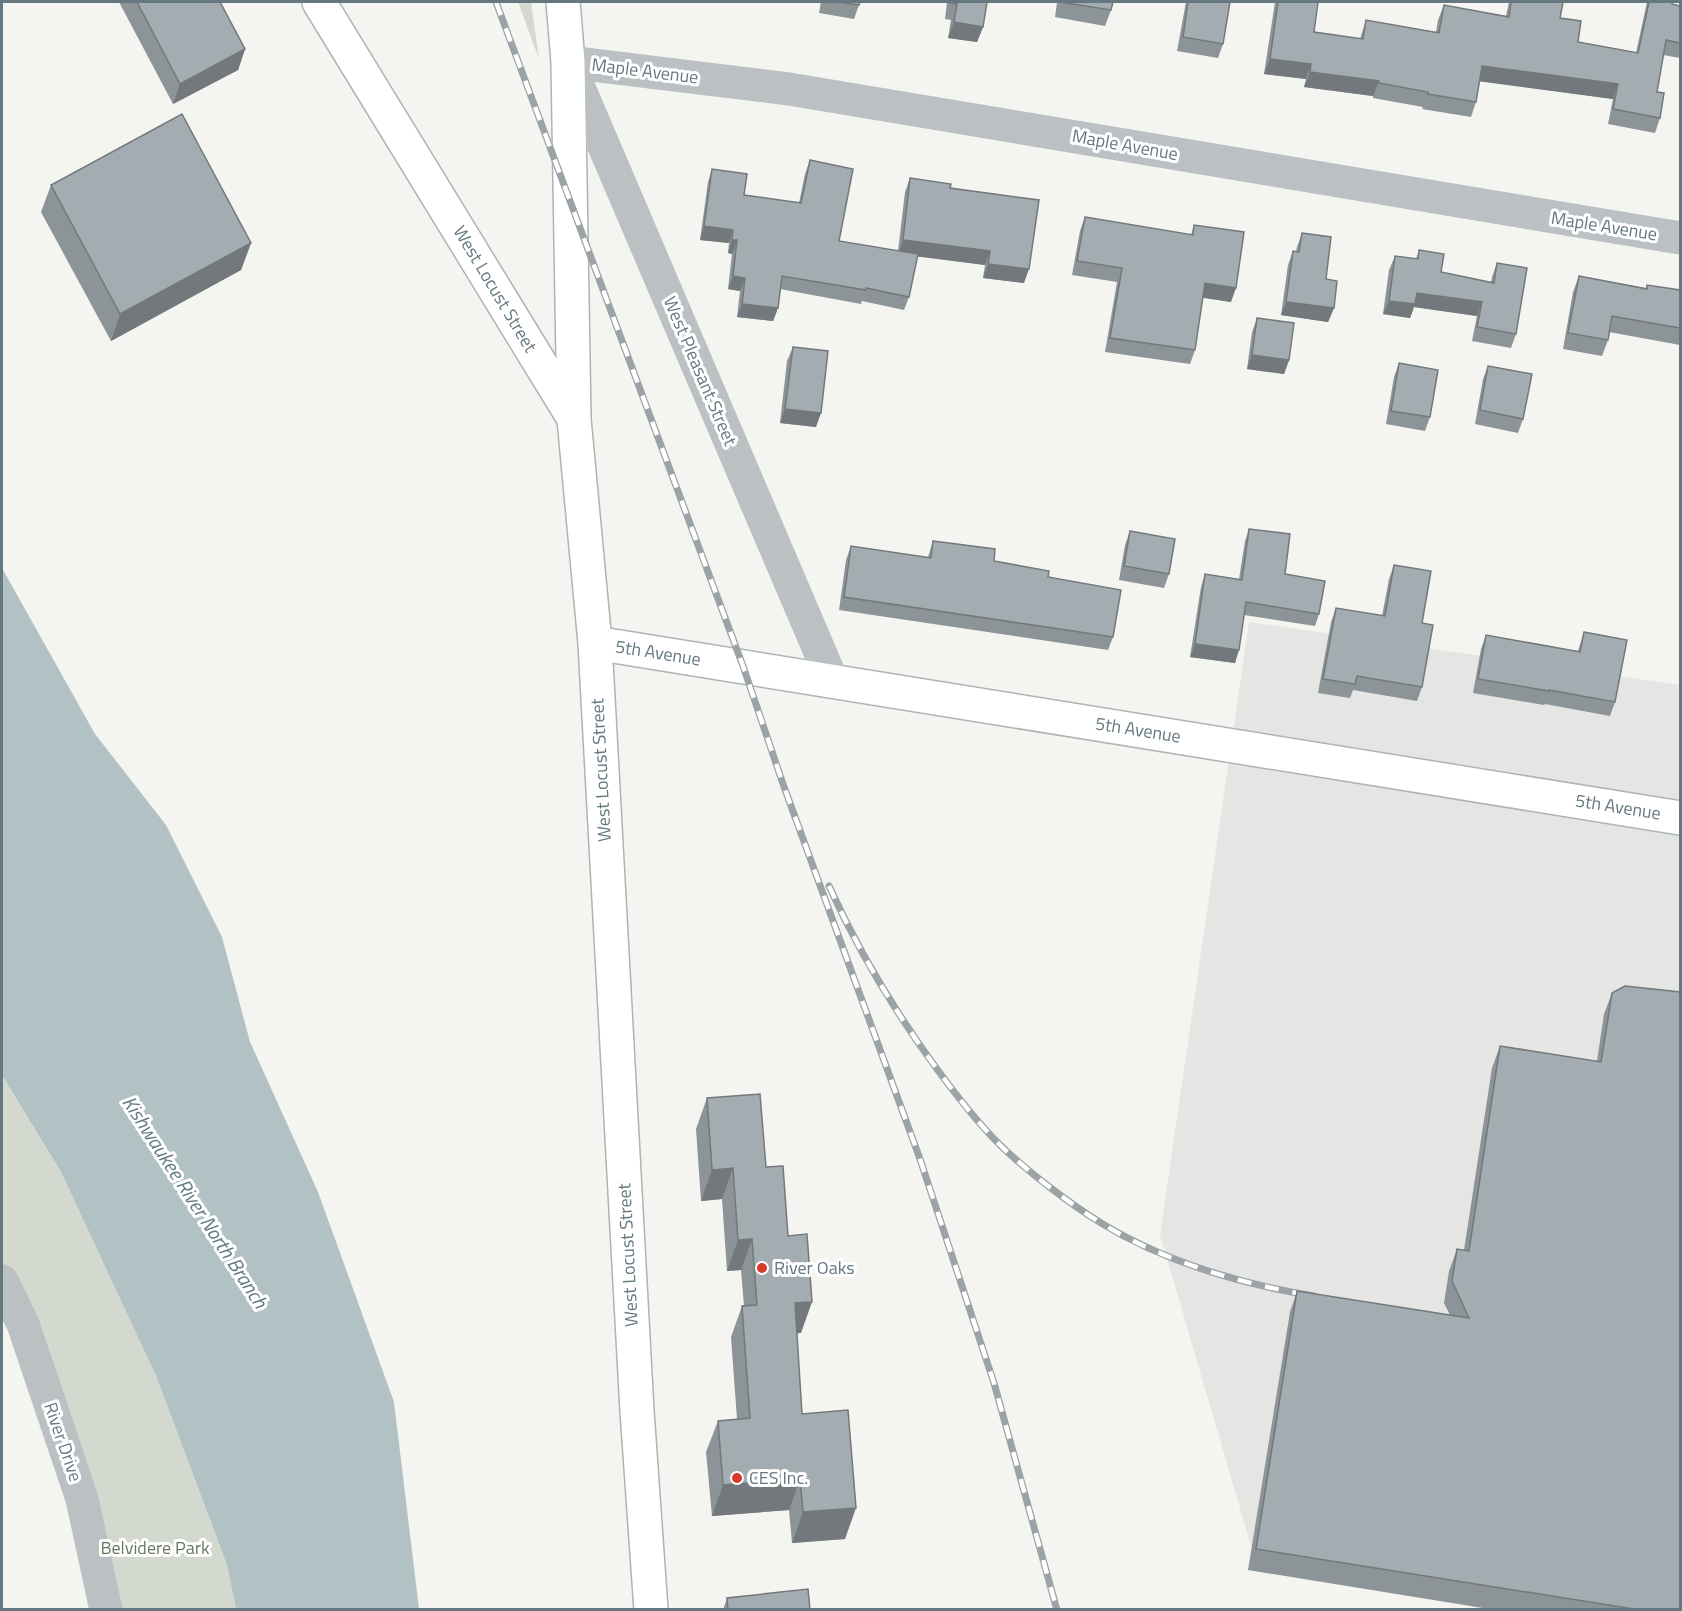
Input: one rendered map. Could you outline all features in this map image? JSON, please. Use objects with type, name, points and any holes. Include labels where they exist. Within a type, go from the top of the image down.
[{"type":"street","name":"West Locust Street","points":[[320,2],[574,419],[595,643],[636,1399],[651,1610]]},
{"type":"street","name":"West Pleasant Street","points":[[563,2],[568,62],[574,419]]},
{"type":"street","name":"West Pleasant Street","points":[[568,62],[832,680]]},
{"type":"street","name":"Maple Avenue","points":[[568,62],[789,89],[1680,238]]},
{"type":"street","name":"5th Avenue","points":[[595,643],[1680,818]]},
{"type":"street","name":"River Drive","points":[[2,1281],[23,1324],[82,1498],[105,1610]]},
{"type":"shaded area","points":[[1249,622],[1680,685],[1680,1609],[1252,1549],[1160,1235]]},
{"type":"green space","points":[[518,2],[531,2],[539,59]]},
{"type":"green space","name":"Belvidere Park","points":[[2,1075],[61,1172],[156,1376],[227,1565],[236,1609],[106,1609],[2,1281]]},
{"type":"water","name":"Kishwaukee River North Branch","points":[[2,568],[95,734],[166,825],[222,937],[250,1042],[318,1192],[394,1402],[419,1609],[236,1609],[227,1565],[156,1376],[61,1172],[2,1075]]},
{"type":"building","points":[[137,2],[220,2],[245,49],[180,84]]},
{"type":"building","points":[[837,2],[860,2],[859,5]]},
{"type":"building","points":[[951,2],[987,2],[983,27],[954,22],[957,4]]},
{"type":"building","points":[[1060,2],[1113,2],[1111,10]]},
{"type":"building","points":[[1188,2],[1230,2],[1223,44],[1183,37]]},
{"type":"building","points":[[1278,2],[1318,2],[1314,32],[1363,39],[1366,20],[1439,33],[1444,5],[1509,17],[1511,2],[1563,2],[1560,18],[1581,21],[1578,42],[1638,53],[1649,2],[1672,2],[1680,6],[1680,43],[1666,40],[1657,92],[1664,93],[1660,118],[1613,109],[1618,84],[1482,66],[1476,102],[1428,94],[1428,92],[1379,83],[1379,81],[1310,72],[1311,64],[1270,59]]},
{"type":"building","points":[[182,114],[251,243],[120,314],[51,185]]},
{"type":"building","points":[[810,160],[853,169],[839,241],[918,254],[909,297],[866,288],[866,290],[782,276],[778,308],[742,304],[745,278],[733,276],[737,240],[732,240],[733,230],[704,226],[712,169],[747,174],[744,195],[801,203]]},
{"type":"building","points":[[910,178],[951,184],[950,188],[1039,200],[1029,269],[988,264],[990,251],[903,240]]},
{"type":"building","points":[[1085,217],[1193,235],[1194,225],[1244,232],[1236,288],[1205,283],[1195,350],[1110,338],[1122,268],[1077,261]]},
{"type":"building","points":[[1302,233],[1331,237],[1326,279],[1337,281],[1334,308],[1286,302],[1293,251],[1299,252]]},
{"type":"building","points":[[1419,250],[1444,254],[1441,272],[1494,283],[1497,263],[1527,268],[1516,334],[1477,327],[1482,302],[1417,293],[1415,304],[1389,301],[1395,256],[1418,259]]},
{"type":"building","points":[[1579,276],[1647,289],[1647,285],[1680,290],[1680,328],[1612,316],[1608,340],[1568,333]]},
{"type":"building","points":[[1257,318],[1294,323],[1289,360],[1252,355]]},
{"type":"building","points":[[793,347],[828,351],[821,413],[785,409]]},
{"type":"building","points":[[1399,363],[1438,370],[1430,417],[1391,411]]},
{"type":"building","points":[[1488,366],[1532,374],[1523,419],[1480,410]]},
{"type":"building","points":[[1249,529],[1290,534],[1285,574],[1325,581],[1319,614],[1246,602],[1239,650],[1195,644],[1205,574],[1242,580]]},
{"type":"building","points":[[1130,531],[1175,539],[1169,574],[1124,566]]},
{"type":"building","points":[[933,541],[995,549],[994,561],[1049,571],[1048,577],[1121,590],[1113,637],[844,597],[851,546],[931,558]]},
{"type":"building","points":[[1394,565],[1431,571],[1422,623],[1433,625],[1422,687],[1357,676],[1355,684],[1323,679],[1336,608],[1385,616]]},
{"type":"building","points":[[1584,632],[1627,640],[1615,702],[1478,679],[1486,635],[1580,652]]},
{"type":"building","points":[[1625,986],[1680,992],[1680,1610],[1640,1610],[1256,1549],[1297,1291],[1469,1318],[1452,1281],[1457,1249],[1469,1251],[1500,1046],[1601,1062],[1612,993]]},
{"type":"building","points":[[760,1094],[766,1167],[783,1166],[788,1236],[807,1234],[812,1302],[795,1303],[802,1414],[848,1410],[856,1508],[803,1512],[800,1479],[723,1485],[718,1421],[750,1418],[742,1306],[757,1305],[752,1239],[738,1240],[733,1168],[712,1170],[707,1098]]},
{"type":"building","points":[[808,1589],[810,1610],[728,1610],[727,1598]]},
{"type":"railway","points":[[496,2],[743,666],[783,784],[920,1159],[994,1383],[1057,1610]]},
{"type":"railway","points":[[829,886],[865,957],[921,1047],[975,1118],[1000,1145],[1049,1187],[1101,1223],[1177,1260],[1231,1278],[1314,1296]]},
{"type":"place","name":"River Oaks","points":[[762,1268]]},
{"type":"place","name":"CES Inc.","points":[[737,1478]]}]
